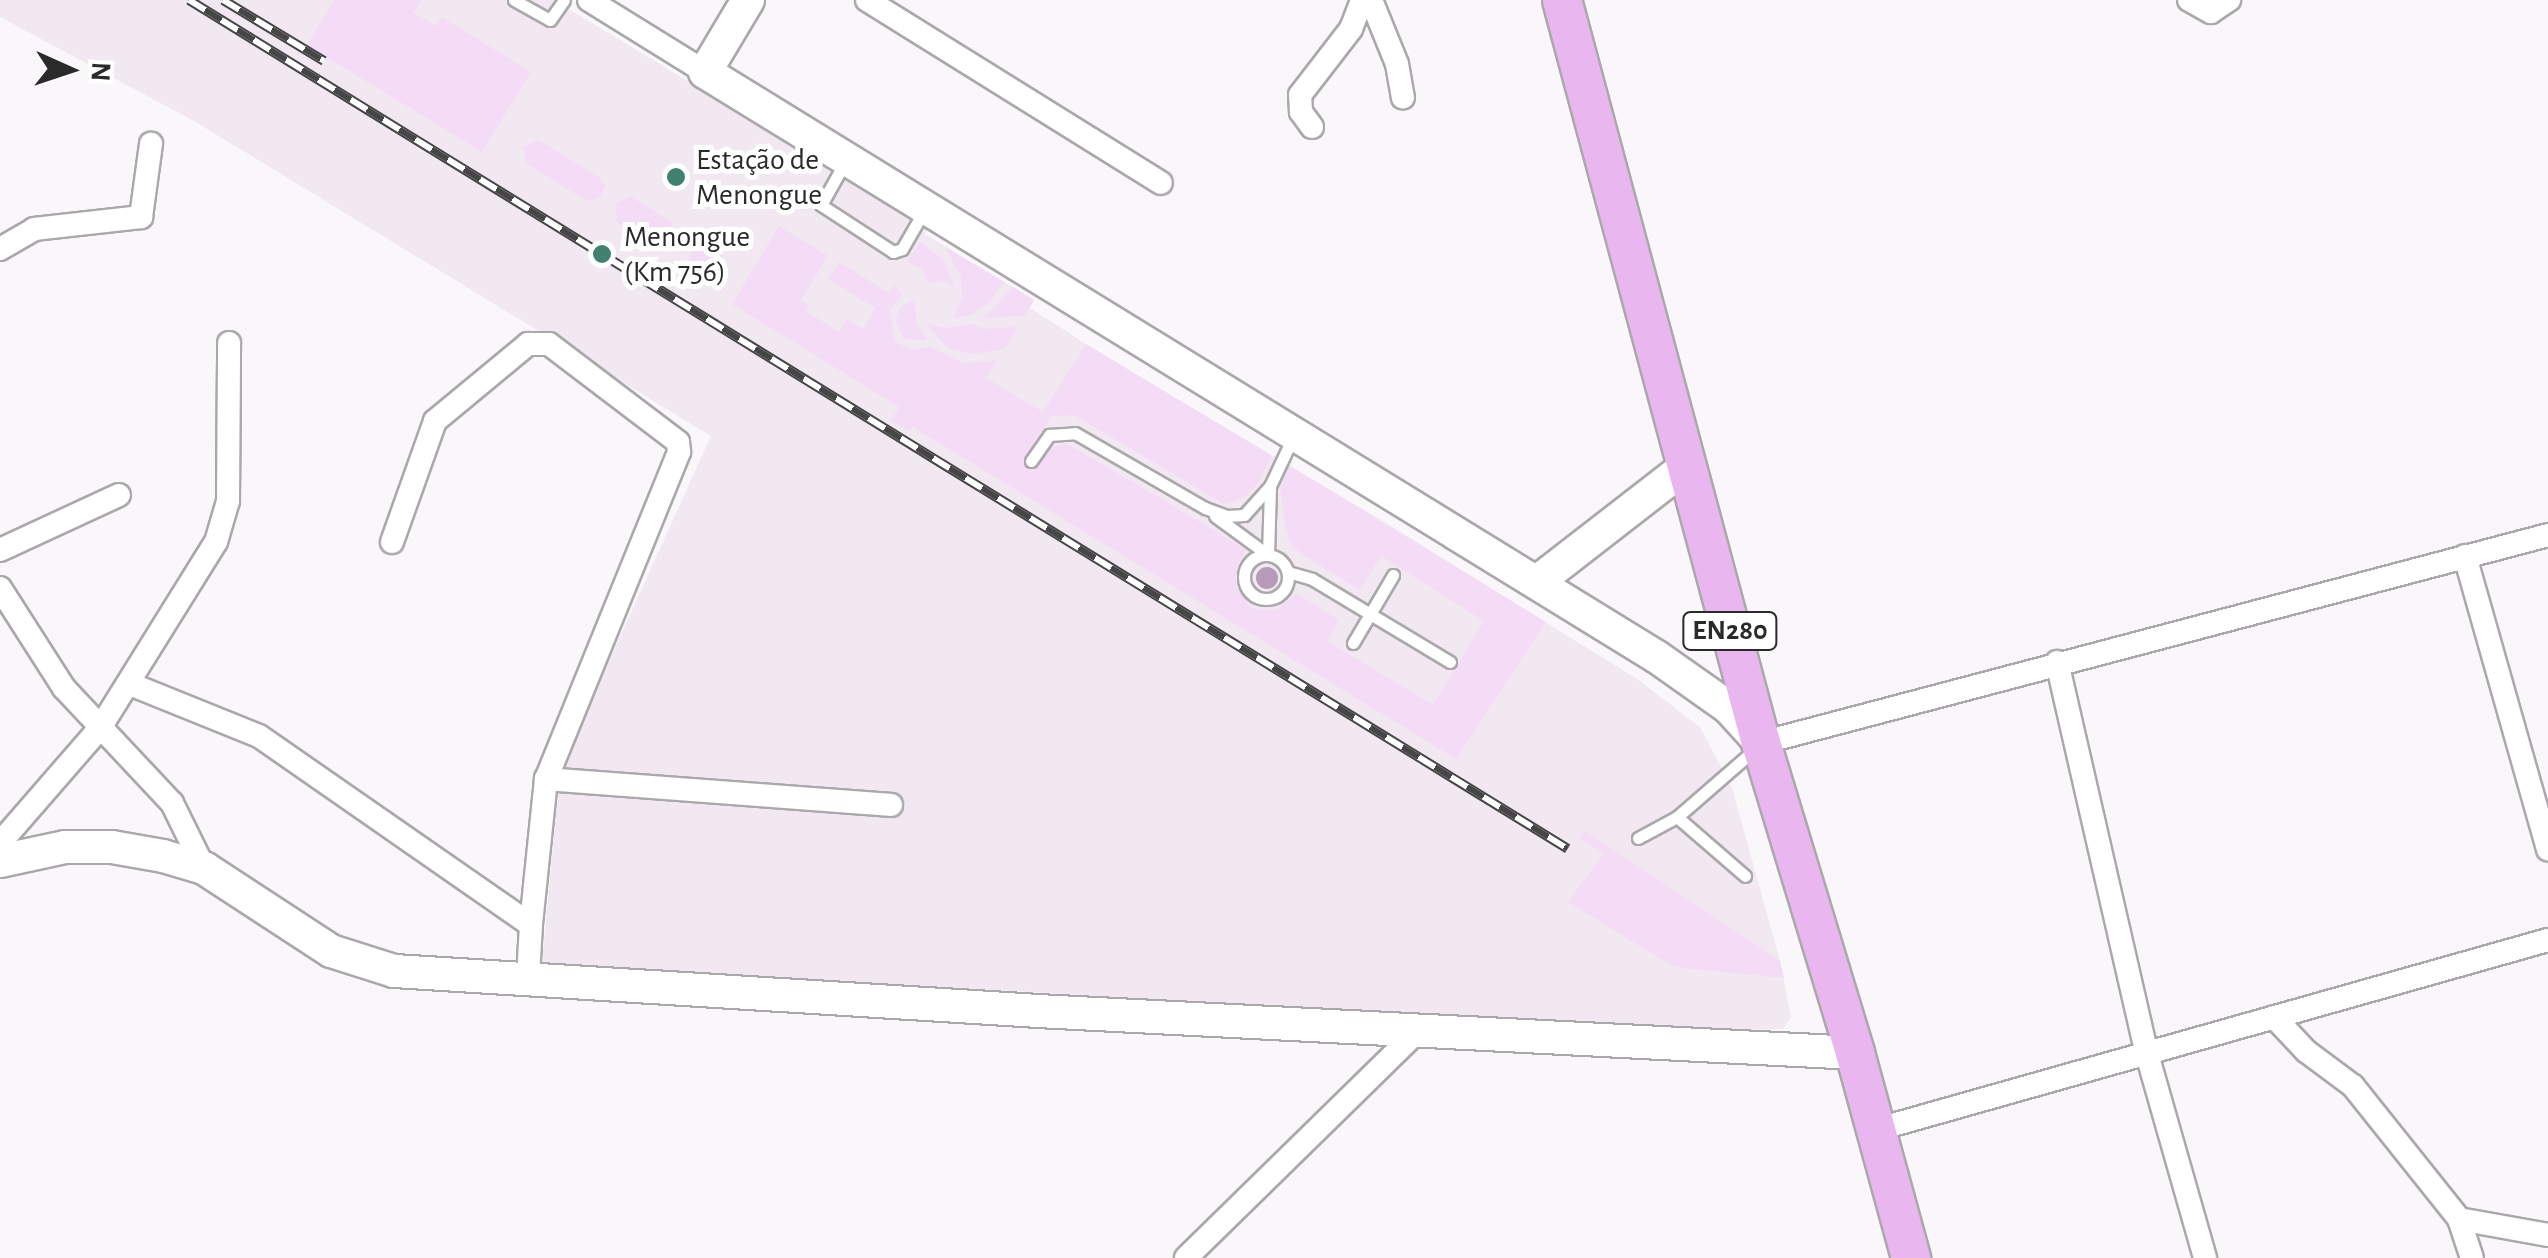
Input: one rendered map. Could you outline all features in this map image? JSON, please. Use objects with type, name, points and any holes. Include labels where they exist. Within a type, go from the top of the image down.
[{"type":"main road","name":"EN280","points":[[1562,0],[1760,744],[1855,1053],[1911,1258]]},
{"type":"street","points":[[589,0],[1537,582],[1728,707],[1760,744],[2056,662],[2548,534]]},
{"type":"street","points":[[705,72],[741,10],[764,0]]},
{"type":"street","points":[[867,0],[1161,183]]},
{"type":"street","points":[[1312,127],[1301,112],[1300,95],[1351,29],[1362,0]]},
{"type":"street","points":[[1371,0],[1397,64],[1403,97]]},
{"type":"street","points":[[2190,0],[2211,12],[2229,0]]},
{"type":"street","points":[[0,250],[34,229],[141,217],[152,144]]},
{"type":"street","points":[[0,844],[100,728],[130,684],[225,520],[230,343]]},
{"type":"street","points":[[392,542],[435,421],[528,344],[550,344],[674,434],[679,452],[546,779],[528,977]]},
{"type":"street","points":[[1537,582],[1684,467]]},
{"type":"street","points":[[0,550],[119,495]]},
{"type":"street","points":[[2465,556],[2548,849]]},
{"type":"street","points":[[0,588],[64,688],[172,802],[204,868]]},
{"type":"street","points":[[2056,662],[2147,1054],[2206,1258]]},
{"type":"street","points":[[130,684],[259,736],[531,925]]},
{"type":"street","points":[[546,779],[891,804]]},
{"type":"street","points":[[0,861],[65,846],[112,847],[204,868],[351,960],[394,970],[1855,1053]]},
{"type":"street","points":[[1875,1130],[2548,940]]},
{"type":"street","points":[[2274,1017],[2306,1051],[2353,1086],[2460,1218],[2472,1258]]},
{"type":"street","points":[[1186,1258],[1419,1030]]},
{"type":"street","points":[[2460,1218],[2548,1235]]},
{"type":"lane","points":[[514,0],[550,20],[564,0]]},
{"type":"lane","points":[[847,159],[823,201],[824,210],[897,252],[926,207]]},
{"type":"lane","points":[[1030,461],[1049,435],[1075,433],[1205,508],[1280,560],[1288,572],[1312,579],[1372,612],[1450,662]]},
{"type":"lane","points":[[1205,508],[1227,516],[1244,515],[1270,486],[1295,434]]},
{"type":"lane","points":[[1268,555],[1270,486]]},
{"type":"lane","points":[[1268,555],[1254,559],[1246,570],[1246,584],[1255,596],[1276,597],[1286,587],[1288,572]]},
{"type":"lane","points":[[1353,643],[1393,575]]},
{"type":"lane","points":[[1638,838],[1677,817],[1760,744]]},
{"type":"lane","points":[[1677,817],[1744,876]]},
{"type":"shaded area","points":[[0,0],[554,0],[929,227],[925,234],[1034,300],[1030,308],[1637,679],[1700,727],[1732,788],[1780,961],[1791,1017],[1783,1029],[1709,1031],[542,964],[560,769],[711,436],[194,121],[0,17]]},
{"type":"shaded area","points":[[334,0],[421,0],[414,13],[436,26],[442,17],[531,72],[482,152],[307,45]]},
{"type":"shaded area","points":[[539,140],[600,178],[605,186],[599,198],[587,201],[526,163],[523,147]]},
{"type":"shaded area","points":[[630,196],[672,222],[673,233],[668,242],[654,245],[617,222],[616,204]]},
{"type":"shaded area","points":[[779,226],[828,256],[801,300],[809,305],[806,311],[839,332],[847,319],[863,329],[875,308],[828,279],[839,262],[889,293],[894,285],[902,295],[889,310],[895,342],[912,350],[931,347],[963,363],[997,360],[986,378],[1043,412],[1086,344],[1272,456],[1258,483],[1244,498],[1224,504],[1074,415],[1051,417],[1024,460],[1033,466],[1048,449],[1065,443],[1164,500],[1246,550],[1238,562],[1236,588],[1252,608],[1276,610],[1297,594],[1339,620],[1327,641],[1433,705],[1484,621],[1381,556],[1360,590],[1303,555],[1291,545],[1285,527],[1280,488],[1288,465],[1546,622],[1456,759],[913,427],[909,431],[891,421],[899,407],[732,304]]},
{"type":"shaded area","points":[[920,242],[945,261],[954,288],[944,280],[928,283],[922,269],[907,262]]},
{"type":"shaded area","points":[[706,244],[718,249],[723,261],[718,273],[706,278],[694,273],[689,261],[694,249]]},
{"type":"shaded area","points":[[945,247],[1004,282],[990,302],[971,315],[954,318],[962,297],[961,277]]},
{"type":"shaded area","points":[[1013,287],[1034,300],[1025,316],[984,318]]},
{"type":"shaded area","points":[[915,299],[916,322],[927,340],[904,339],[896,322],[900,307]]},
{"type":"shaded area","points":[[925,323],[945,328],[971,324],[988,329],[1018,327],[1004,349],[971,354],[948,348]]},
{"type":"shaded area","points":[[1267,567],[1275,570],[1275,586],[1267,589],[1259,586],[1256,578],[1259,570]]},
{"type":"shaded area","points":[[1585,831],[1780,961],[1784,978],[1674,967],[1568,902],[1603,854],[1580,838]]},
{"type":"railway","points":[[189,0],[1568,849]]},
{"type":"railway","points":[[223,0],[324,61]]},
{"type":"place","name":"Estação de Menongue","points":[[676,177]]},
{"type":"place","name":"Menongue (Km 756)","points":[[602,254]]}]
